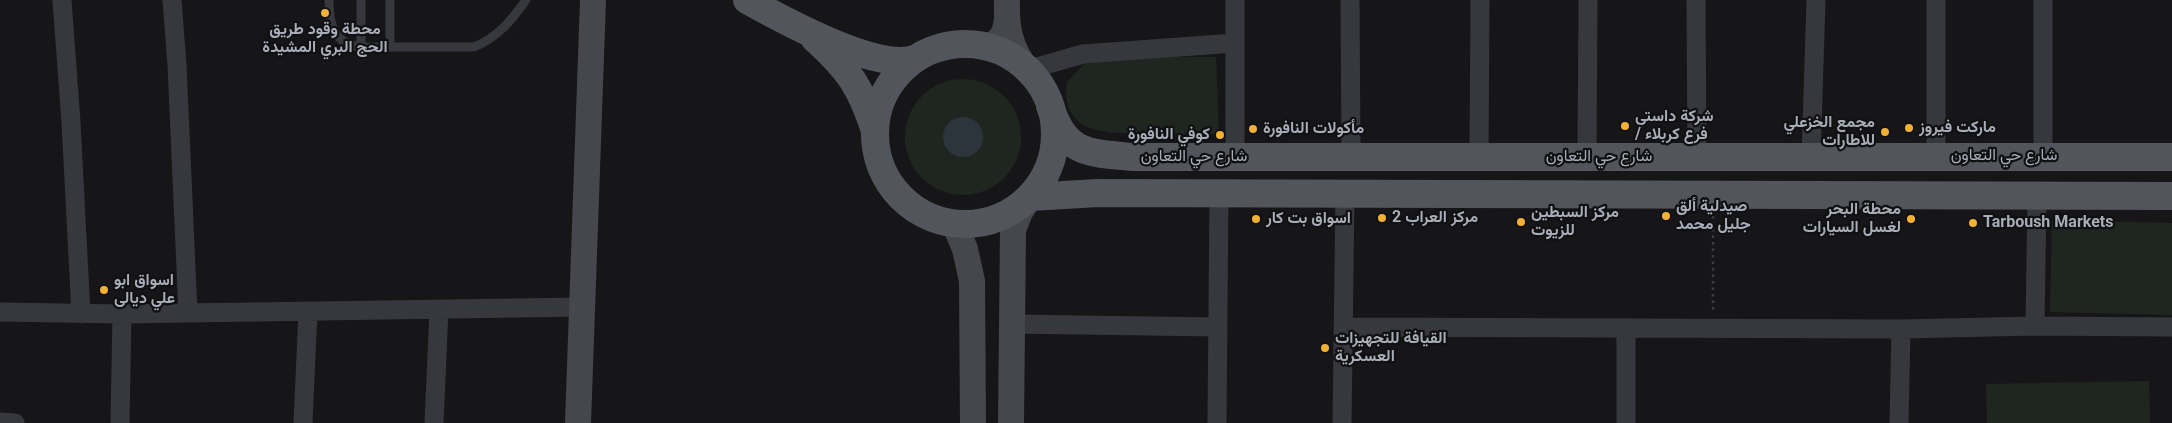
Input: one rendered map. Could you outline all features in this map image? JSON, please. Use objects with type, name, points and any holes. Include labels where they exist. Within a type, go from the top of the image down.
[{"type":"main road","points":[[578,423],[593,0]]},
{"type":"main road","points":[[747,0],[808,34],[882,58],[905,61],[915,59],[942,47],[957,45],[983,47],[1002,52],[1027,70]]},
{"type":"main road","points":[[983,47],[996,43],[1003,36],[1007,10]]},
{"type":"main road","points":[[1007,10],[1010,41],[1016,56],[1041,86],[1050,106],[1054,125],[1054,145],[1050,164],[1042,181],[1020,212],[1013,230],[1011,423]]},
{"type":"main road","points":[[808,34],[848,72],[864,99],[875,132],[877,153],[882,167],[897,192],[913,207],[932,218],[954,223],[970,224],[1002,216],[1030,197],[1098,193],[2166,196]]},
{"type":"main road","points":[[875,132],[878,110],[886,91],[894,79],[915,59]]},
{"type":"main road","name":"شارع حي التعاون","points":[[1050,106],[1056,124],[1064,138],[1072,144],[1094,152],[1133,157],[1936,157],[2043,155],[2168,157]]},
{"type":"main road","points":[[2115,156],[2120,162],[2124,176],[2124,183],[2117,195]]},
{"type":"main road","points":[[2166,196],[2153,182],[2153,175],[2158,162],[2168,157]]},
{"type":"main road","points":[[954,223],[968,257],[972,280],[973,423]]},
{"type":"street","points":[[62,0],[71,122],[81,314]]},
{"type":"street","points":[[172,0],[177,65],[188,313]]},
{"type":"street","points":[[1235,0],[1236,157]]},
{"type":"street","points":[[1350,0],[1351,157]]},
{"type":"street","points":[[1479,157],[1480,0]]},
{"type":"street","points":[[1587,157],[1588,0]]},
{"type":"street","points":[[1696,0],[1697,157]]},
{"type":"street","points":[[1811,157],[1816,0]]},
{"type":"street","points":[[1936,0],[1936,157]]},
{"type":"street","points":[[2043,155],[2044,0]]},
{"type":"street","points":[[1027,70],[1084,54],[1235,43]]},
{"type":"street","points":[[1217,423],[1219,193]]},
{"type":"street","points":[[1342,423],[1345,193]]},
{"type":"street","points":[[2034,326],[2038,195]]},
{"type":"street","points":[[0,312],[122,314],[582,307]]},
{"type":"street","points":[[434,423],[439,310]]},
{"type":"street","points":[[303,423],[308,312]]},
{"type":"street","points":[[120,423],[122,314]]},
{"type":"street","points":[[1011,324],[1218,327]]},
{"type":"street","points":[[1344,327],[1901,329],[2034,326],[2172,327]]},
{"type":"street","points":[[1626,328],[1626,423]]},
{"type":"street","points":[[1900,423],[1901,329]]},
{"type":"street","points":[[0,422],[15,423]]},
{"type":"lane","points":[[329,0],[332,29],[342,41],[361,47],[474,47],[487,42],[500,32],[526,0]]},
{"type":"lane","points":[[361,0],[361,47]]},
{"type":"lane","points":[[390,0],[390,47]]},
{"type":"path","points":[[1713,194],[1713,328]]},
{"type":"shaded area","points":[[1097,57],[1216,57],[1219,134],[1107,132],[1093,129],[1081,123],[1072,114],[1067,101],[1067,82],[1084,64]]},
{"type":"shaded area","points":[[963,79],[985,83],[1004,96],[1017,115],[1021,137],[1017,159],[1004,178],[985,191],[963,195],[941,191],[922,178],[909,159],[905,137],[909,115],[922,96],[941,83]]},
{"type":"shaded area","points":[[967,117],[974,120],[980,126],[983,137],[982,145],[974,154],[967,157],[959,157],[952,154],[944,145],[943,133],[946,126],[955,118]]},
{"type":"shaded area","points":[[2052,220],[2172,223],[2172,315],[2050,312]]},
{"type":"shaded area","points":[[2149,381],[2150,423],[1987,423],[1986,384]]},
{"type":"place","name":"محطة وقود طريق الحج البري المشيدة","points":[[325,13]]},
{"type":"place","name":"شركة داستي / فرع كربلاء","points":[[1625,126]]},
{"type":"place","name":"ماركت فيروز","points":[[1909,128]]},
{"type":"place","name":"مأكولات النافورة","points":[[1253,129]]},
{"type":"place","name":"مجمع الخزعلي للاطارات","points":[[1885,132]]},
{"type":"place","name":"كوفي النافورة","points":[[1220,135]]},
{"type":"place","name":"صيدلية ألق جليل محمد","points":[[1666,216]]},
{"type":"place","name":"مركز العراب 2","points":[[1382,218]]},
{"type":"place","name":"اسواق بت كار","points":[[1256,219]]},
{"type":"place","name":"محطة البحر لغسل السيارات","points":[[1911,219]]},
{"type":"place","name":"مركز السبطين للزيوت","points":[[1521,222]]},
{"type":"place","name":"Tarboush Markets","points":[[1973,223]]},
{"type":"place","name":"اسواق ابو علي ديالى","points":[[104,290]]},
{"type":"place","name":"القيافة للتجهيزات العسكرية","points":[[1325,348]]}]
